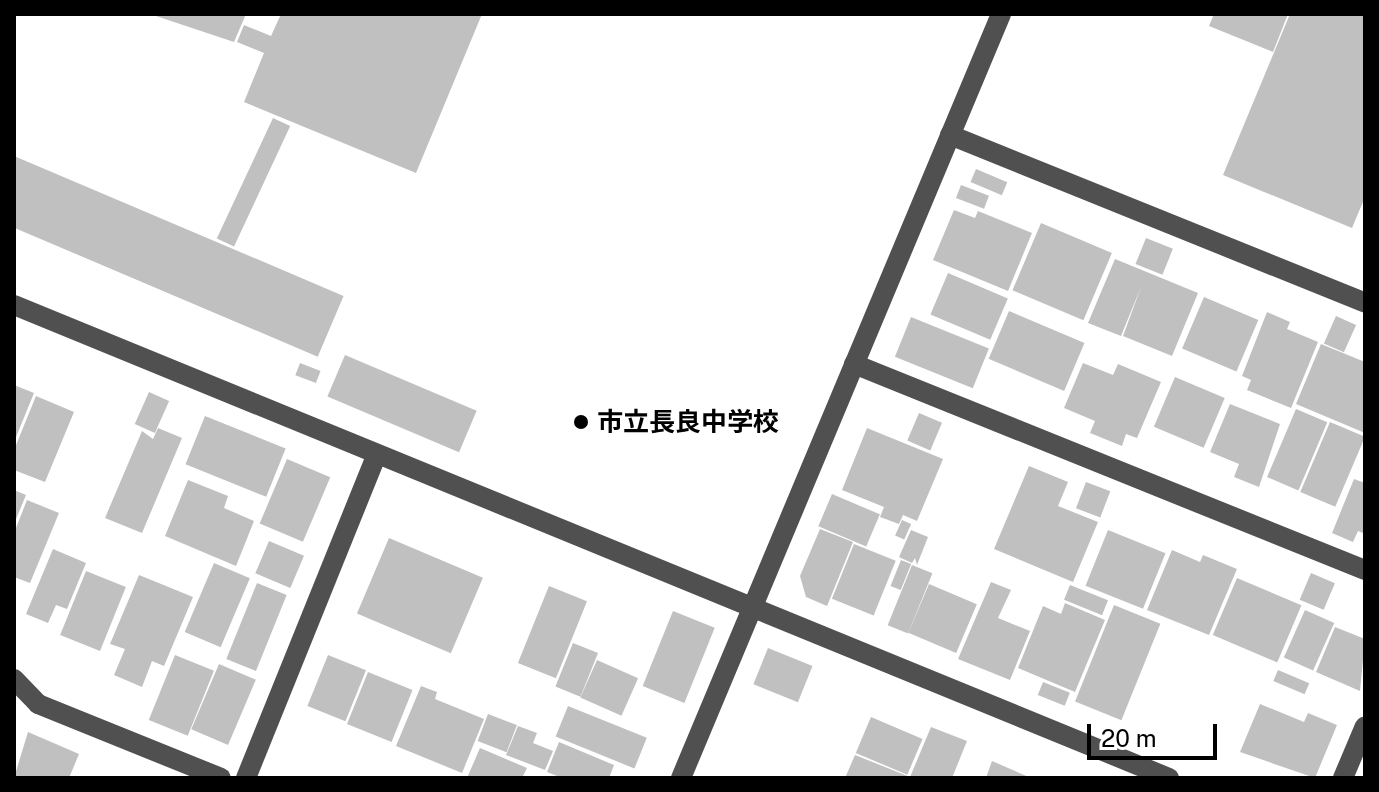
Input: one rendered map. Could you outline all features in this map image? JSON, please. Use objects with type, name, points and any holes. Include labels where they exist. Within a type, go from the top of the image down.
[{"type":"street","points":[[681,778],[1001,14]]},
{"type":"street","points":[[950,135],[1365,303]]},
{"type":"street","points":[[14,305],[751,611],[1169,778]]},
{"type":"street","points":[[854,364],[1365,570]]},
{"type":"street","points":[[246,778],[376,456]]},
{"type":"street","points":[[14,679],[38,704],[221,778]]},
{"type":"street","points":[[1343,778],[1365,726]]},
{"type":"building","points":[[150,14],[246,14],[234,42]]},
{"type":"building","points":[[281,14],[482,14],[416,173],[244,102],[264,53],[237,42],[244,25],[271,36]]},
{"type":"building","points":[[1214,14],[1288,14],[1273,52],[1209,26]]},
{"type":"building","points":[[1290,14],[1365,14],[1365,197],[1352,228],[1223,175]]},
{"type":"building","points":[[273,118],[290,126],[234,247],[217,239]]},
{"type":"building","points":[[14,156],[344,296],[318,357],[14,228]]},
{"type":"building","points":[[976,169],[1007,182],[1002,195],[971,182]]},
{"type":"building","points":[[961,185],[989,196],[984,209],[956,198]]},
{"type":"building","points":[[954,210],[975,218],[978,211],[1032,233],[1008,291],[933,260]]},
{"type":"building","points":[[1041,223],[1112,253],[1083,320],[1012,290]]},
{"type":"building","points":[[1146,238],[1173,249],[1162,275],[1136,264]]},
{"type":"building","points":[[1115,259],[1198,293],[1172,356],[1123,336],[1141,287],[1121,336],[1088,323]]},
{"type":"building","points":[[948,273],[1008,298],[990,340],[930,314]]},
{"type":"building","points":[[1204,297],[1258,320],[1236,372],[1182,349]]},
{"type":"building","points":[[1009,311],[1084,343],[1064,391],[989,359]]},
{"type":"building","points":[[1267,312],[1290,322],[1287,329],[1318,342],[1291,408],[1247,390],[1251,380],[1242,376]]},
{"type":"building","points":[[1336,316],[1356,325],[1344,352],[1324,343]]},
{"type":"building","points":[[911,317],[989,348],[973,388],[895,357]]},
{"type":"building","points":[[1321,344],[1365,362],[1365,433],[1296,404]]},
{"type":"building","points":[[345,355],[477,411],[459,452],[327,396]]},
{"type":"building","points":[[300,363],[321,371],[316,383],[295,375]]},
{"type":"building","points":[[1083,363],[1113,375],[1118,364],[1161,382],[1137,438],[1126,434],[1122,446],[1090,433],[1095,421],[1064,408]]},
{"type":"building","points":[[1175,377],[1225,398],[1204,448],[1154,427]]},
{"type":"building","points":[[14,385],[34,393],[14,442]]},
{"type":"building","points":[[149,392],[169,401],[155,433],[135,424]]},
{"type":"building","points":[[36,396],[74,412],[45,482],[14,470],[14,450]]},
{"type":"building","points":[[1230,404],[1280,424],[1259,487],[1234,477],[1239,464],[1210,452]]},
{"type":"building","points":[[1296,409],[1327,422],[1298,490],[1267,477]]},
{"type":"building","points":[[919,413],[942,423],[930,450],[907,441]]},
{"type":"building","points":[[205,416],[286,449],[266,497],[186,464]]},
{"type":"building","points":[[1330,422],[1365,437],[1335,507],[1300,492]]},
{"type":"building","points":[[158,428],[182,438],[142,533],[105,518],[142,431],[153,439]]},
{"type":"building","points":[[867,428],[943,459],[917,521],[903,515],[899,524],[880,517],[884,507],[842,490]]},
{"type":"building","points":[[287,459],[330,477],[303,542],[260,523]]},
{"type":"building","points":[[1029,466],[1068,482],[1058,506],[1098,522],[1073,582],[994,549]]},
{"type":"building","points":[[1354,479],[1365,483],[1365,534],[1358,531],[1353,542],[1332,533]]},
{"type":"building","points":[[188,480],[228,496],[224,508],[254,521],[236,566],[165,536]]},
{"type":"building","points":[[1086,482],[1110,491],[1100,517],[1076,508]]},
{"type":"building","points":[[14,490],[26,495],[14,524]]},
{"type":"building","points":[[832,494],[880,514],[866,547],[818,526]]},
{"type":"building","points":[[27,500],[59,513],[30,583],[14,577],[14,533]]},
{"type":"building","points":[[902,520],[911,524],[904,540],[895,536]]},
{"type":"building","points":[[820,529],[853,542],[827,606],[806,597],[800,576]]},
{"type":"building","points":[[911,530],[928,537],[917,565],[915,558],[912,563],[899,557]]},
{"type":"building","points":[[1108,530],[1165,553],[1143,609],[1086,586]]},
{"type":"building","points":[[389,538],[483,578],[451,653],[357,613]]},
{"type":"building","points":[[269,541],[304,556],[290,588],[255,573]]},
{"type":"building","points":[[854,544],[896,561],[874,616],[832,599]]},
{"type":"building","points":[[53,549],[86,563],[67,609],[56,605],[48,623],[26,614]]},
{"type":"building","points":[[1172,550],[1200,562],[1203,555],[1237,569],[1209,635],[1147,610]]},
{"type":"building","points":[[901,560],[911,564],[901,590],[891,586]]},
{"type":"building","points":[[214,563],[250,578],[221,647],[185,632]]},
{"type":"building","points":[[912,565],[932,573],[908,634],[888,625]]},
{"type":"building","points":[[86,571],[126,587],[100,651],[60,635]]},
{"type":"building","points":[[1311,573],[1335,583],[1324,610],[1300,600]]},
{"type":"building","points":[[139,575],[193,597],[164,666],[152,661],[142,687],[114,675],[125,649],[110,644]]},
{"type":"building","points":[[1237,578],[1301,605],[1277,662],[1213,635]]},
{"type":"building","points":[[991,582],[1011,590],[998,618],[1030,631],[1010,680],[958,659]]},
{"type":"building","points":[[257,583],[287,595],[256,671],[226,659]]},
{"type":"building","points":[[929,584],[977,604],[956,653],[908,633]]},
{"type":"building","points":[[1070,585],[1108,600],[1102,615],[1064,600]]},
{"type":"building","points":[[549,586],[587,601],[556,678],[518,663]]},
{"type":"building","points":[[1065,603],[1105,620],[1075,692],[1018,668],[1043,606],[1061,614]]},
{"type":"building","points":[[1114,605],[1160,624],[1121,720],[1075,701]]},
{"type":"building","points":[[1305,610],[1334,623],[1313,671],[1284,658]]},
{"type":"building","points":[[673,611],[715,628],[684,703],[643,686]]},
{"type":"building","points":[[1335,627],[1365,639],[1360,691],[1316,672]]},
{"type":"building","points":[[573,643],[598,653],[580,697],[555,687]]},
{"type":"building","points":[[768,648],[813,666],[798,702],[753,684]]},
{"type":"building","points":[[175,655],[214,671],[188,736],[149,720]]},
{"type":"building","points":[[328,655],[366,670],[345,721],[307,706]]},
{"type":"building","points":[[597,660],[638,678],[621,716],[580,697]]},
{"type":"building","points":[[219,664],[256,680],[228,745],[191,729]]},
{"type":"building","points":[[1278,670],[1309,683],[1305,694],[1273,681]]},
{"type":"building","points":[[368,672],[413,690],[392,742],[347,724]]},
{"type":"building","points":[[1043,682],[1070,693],[1065,706],[1038,695]]},
{"type":"building","points":[[421,686],[437,692],[435,699],[484,719],[462,773],[396,746]]},
{"type":"building","points":[[1260,704],[1304,722],[1308,713],[1337,725],[1315,778],[1240,752]]},
{"type":"building","points":[[568,706],[647,738],[634,768],[556,737]]},
{"type":"building","points":[[488,714],[517,725],[507,752],[478,741]]},
{"type":"building","points":[[871,717],[923,739],[907,775],[856,753]]},
{"type":"building","points":[[518,726],[537,733],[533,743],[553,751],[545,770],[506,755]]},
{"type":"building","points":[[931,727],[967,741],[952,778],[845,778],[855,755],[910,777]]},
{"type":"building","points":[[28,732],[79,754],[69,778],[14,778]]},
{"type":"building","points":[[559,742],[614,765],[609,778],[562,778],[547,772]]},
{"type":"building","points":[[480,748],[527,768],[522,778],[467,778]]},
{"type":"building","points":[[992,761],[1031,778],[986,778]]},
{"type":"place","name":"市立長良中学校","points":[[581,422]]}]
